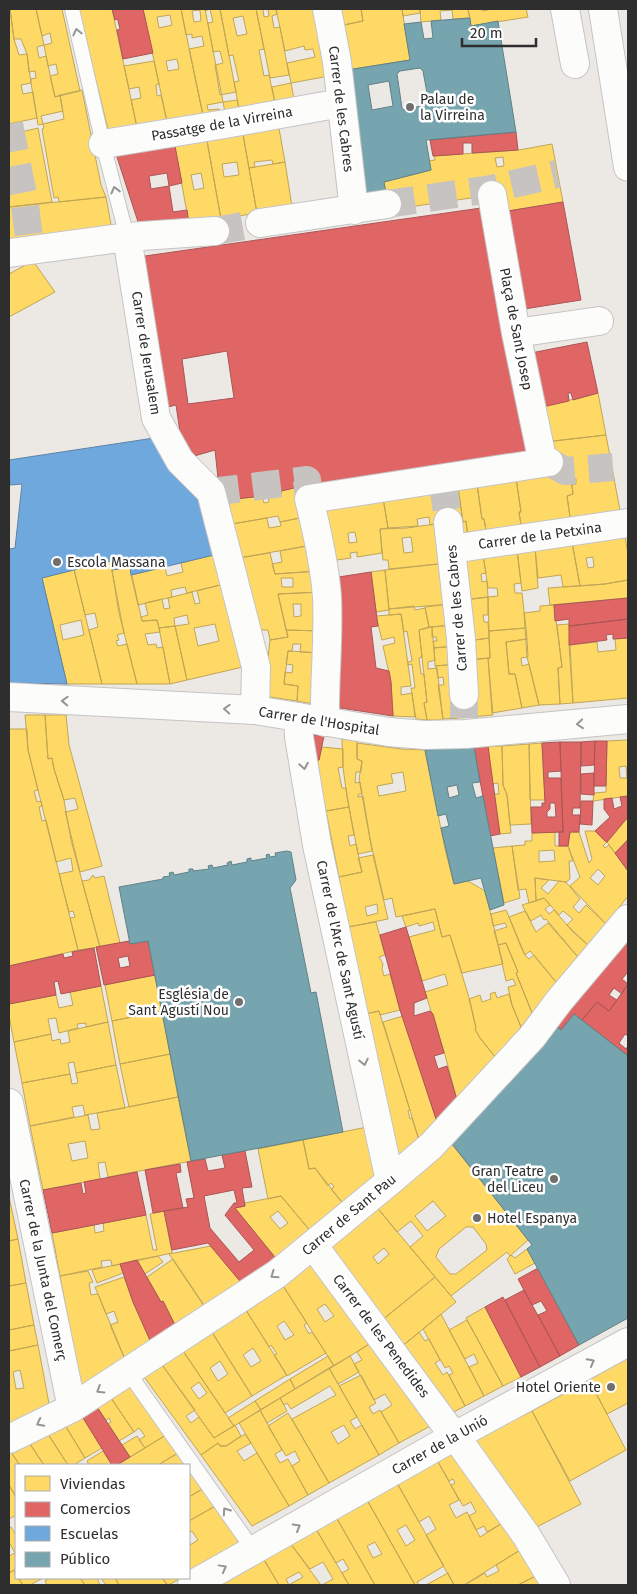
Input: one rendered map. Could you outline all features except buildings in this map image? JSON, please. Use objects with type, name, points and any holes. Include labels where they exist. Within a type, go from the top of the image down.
[{"type":"street","name":"Carrer de les Cabres","points":[[327,9],[337,62],[354,210]]},
{"type":"street","points":[[566,9],[574,64]]},
{"type":"street","points":[[603,9],[628,167]]},
{"type":"street","name":"Passatge de la Virreina","points":[[103,144],[341,103]]},
{"type":"street","name":"Plaça de Sant Josep","points":[[326,722],[327,597],[324,569],[309,499],[546,463],[516,333],[492,196]]},
{"type":"street","points":[[260,223],[387,204]]},
{"type":"street","points":[[23,249],[127,237],[215,230]]},
{"type":"street","name":"Carrer de Jerusalem","points":[[127,237],[156,418],[180,460],[211,492],[256,667],[255,710]]},
{"type":"street","points":[[516,333],[599,321]]},
{"type":"street","name":"Carrer de les Cabres","points":[[448,522],[461,639],[465,716]]},
{"type":"street","name":"Carrer de la Petxina","points":[[452,549],[628,523]]},
{"type":"street","name":"Carrer de l'Hospital","points":[[9,698],[255,710],[326,722],[408,742],[465,716],[628,719]]},
{"type":"street","name":"Carrer de l'Arc de Sant Agustí","points":[[298,717],[299,737],[317,845],[390,1181]]},
{"type":"street","name":"Carrer de Sant Pau","points":[[9,1440],[72,1408],[277,1274],[390,1181],[431,1146],[532,1037],[559,1001],[628,919]]},
{"type":"street","name":"Carrer de la Junta del Comerç","points":[[9,1103],[72,1408]]},
{"type":"street","name":"Carrer de les Penedides","points":[[313,1245],[526,1535],[556,1585]]},
{"type":"street","name":"Carrer de la Unió","points":[[192,1585],[454,1436],[628,1342]]},
{"type":"lane","name":"Carrer de Jerusalem","points":[[72,9],[103,144],[127,237]]},
{"type":"lane","points":[[128,1372],[254,1551]]},
{"type":"tunnel","points":[[9,124],[25,205],[30,246]]},
{"type":"tunnel","points":[[387,204],[491,189],[557,174]]},
{"type":"tunnel","points":[[215,231],[260,223]]},
{"type":"tunnel","points":[[549,462],[565,471],[613,467]]},
{"type":"tunnel","points":[[211,492],[307,480],[309,499]]},
{"type":"tunnel","points":[[443,482],[448,522]]},
{"type":"tunnel","points":[[464,695],[464,718]]},
{"type":"place","name":"Palau de la Virreina","points":[[410,107]]},
{"type":"place","name":"Escola Massana","points":[[57,562]]},
{"type":"place","name":"Església de Sant Agustí Nou","points":[[239,1002]]},
{"type":"place","name":"Gran Teatre del Liceu","points":[[554,1179]]},
{"type":"place","name":"Hotel Espanya","points":[[477,1218]]},
{"type":"place","name":"Hotel Oriente","points":[[611,1387]]}]
